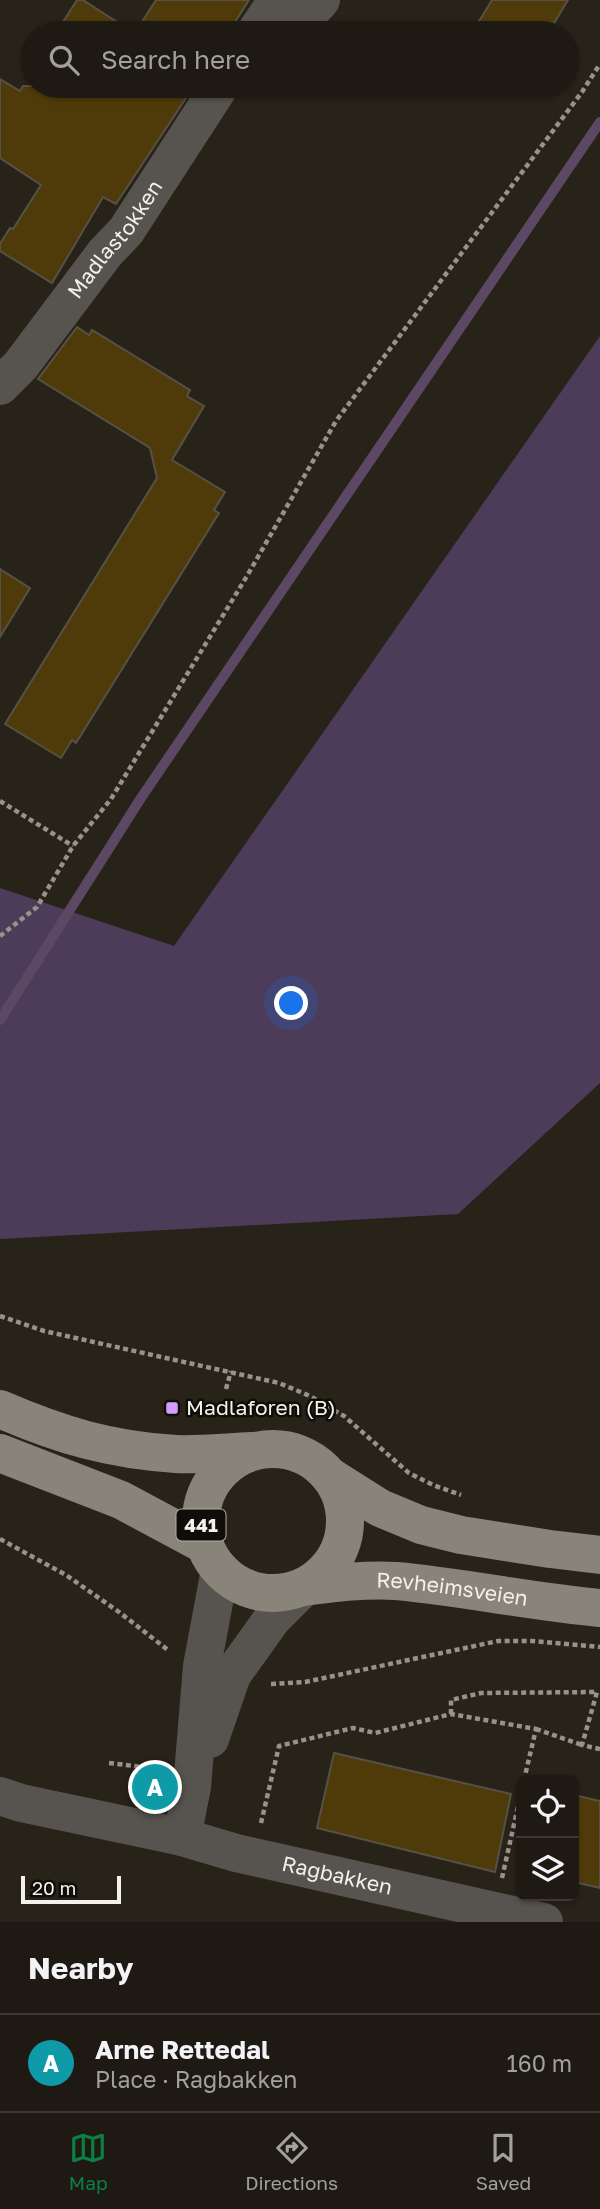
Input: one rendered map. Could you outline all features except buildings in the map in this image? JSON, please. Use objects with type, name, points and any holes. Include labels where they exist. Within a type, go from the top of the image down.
[{"type":"main road","name":"441","points":[[0,1409],[83,1441],[129,1450],[179,1454],[274,1449],[306,1456],[320,1465],[331,1477],[342,1496],[346,1517],[344,1538],[335,1558],[322,1575],[304,1587],[279,1593],[253,1591],[241,1586],[212,1558],[121,1500],[0,1452]]},
{"type":"main road","name":"441","points":[[212,1558],[201,1518],[207,1492],[222,1470],[232,1461],[257,1451]]},
{"type":"main road","name":"441","points":[[331,1477],[380,1508],[421,1525],[487,1539],[600,1555]]},
{"type":"main road","name":"Revheimsveien","points":[[304,1587],[351,1581],[395,1581],[600,1608]]},
{"type":"street","points":[[267,15],[303,17],[321,0]]},
{"type":"street","name":"Madlastokken","points":[[0,386],[21,365],[105,253],[126,231],[212,98]]},
{"type":"street","points":[[182,1837],[176,1781],[202,1666],[212,1558]]},
{"type":"street","points":[[176,1781],[232,1675],[272,1619],[304,1587]]},
{"type":"street","name":"Ragbakken","points":[[0,1796],[21,1803],[182,1837],[236,1853],[544,1922]]},
{"type":"path","points":[[579,96],[600,64]]},
{"type":"path","points":[[0,936],[37,906],[73,846],[111,799],[247,576],[336,421],[578,98]]},
{"type":"path","points":[[0,801],[73,846]]},
{"type":"path","points":[[0,1316],[44,1331],[279,1383],[310,1396],[344,1416],[409,1473],[462,1495]]},
{"type":"path","points":[[226,1390],[231,1371]]},
{"type":"path","points":[[0,1539],[66,1575],[170,1652]]},
{"type":"path","points":[[263,1684],[305,1682],[498,1641],[600,1647]]},
{"type":"path","points":[[451,1714],[451,1700],[481,1693],[597,1692],[582,1745]]},
{"type":"path","points":[[260,1827],[279,1746],[354,1728],[375,1733],[451,1714],[536,1729],[600,1749]]},
{"type":"path","points":[[525,1775],[536,1729]]},
{"type":"path","points":[[109,1763],[160,1768],[176,1781]]},
{"type":"path","points":[[495,1910],[516,1816]]},
{"type":"shaded area","points":[[600,336],[600,1083],[458,1214],[0,1239],[0,888],[174,946]]},
{"type":"waterway","points":[[0,1020],[141,798],[600,122]]},
{"type":"place","name":"Madlaforen (B)","points":[[172,1408]]},
{"type":"place","name":"Arne Rettedal","points":[[155,1787]]}]
